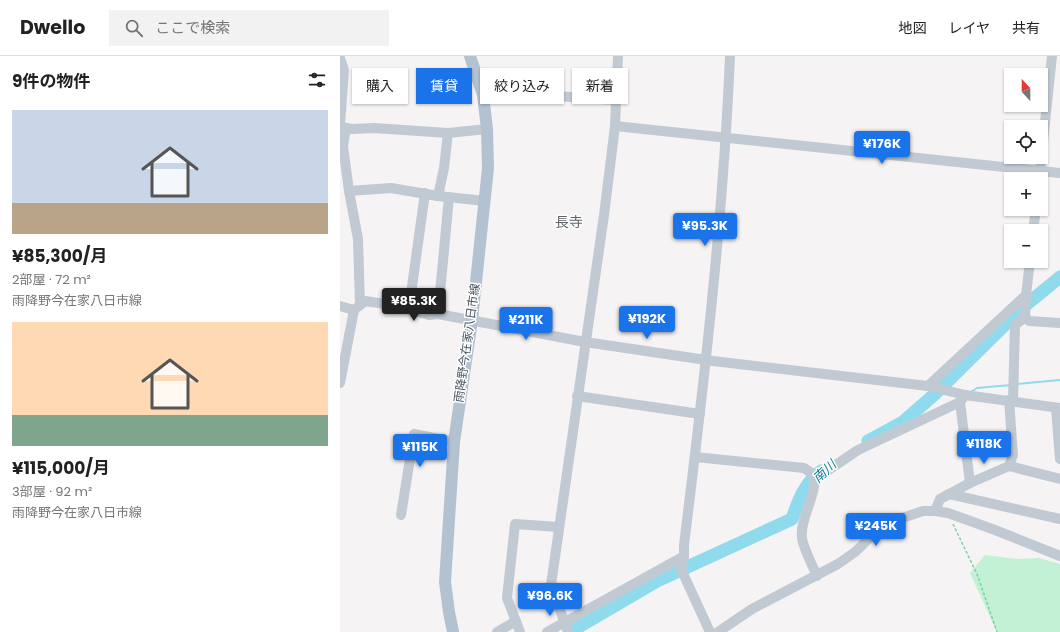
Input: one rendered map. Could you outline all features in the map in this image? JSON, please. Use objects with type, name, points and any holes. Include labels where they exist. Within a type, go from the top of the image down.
[{"type":"main road","name":"雨降野今在家八日市線","points":[[470,56],[480,84]]},
{"type":"main road","name":"雨降野今在家八日市線","points":[[453,632],[445,582],[454,442],[472,320],[488,168],[485,104]]},
{"type":"street","points":[[342,70],[348,56]]},
{"type":"street","points":[[617,68],[618,56]]},
{"type":"street","points":[[710,632],[681,569],[684,556],[706,360],[727,137],[730,56]]},
{"type":"street","points":[[1040,172],[1052,56]]},
{"type":"street","points":[[340,58],[342,70],[343,146],[349,191],[358,239],[357,307],[340,383]]},
{"type":"street","points":[[566,627],[551,585],[604,215],[615,126],[616,104]]},
{"type":"street","points":[[615,126],[727,137],[1015,172]]},
{"type":"street","points":[[342,127],[448,133],[487,129]]},
{"type":"street","points":[[438,196],[444,168],[448,133]]},
{"type":"street","points":[[1048,174],[1060,173]]},
{"type":"street","points":[[349,191],[391,188],[438,196],[485,201]]},
{"type":"street","points":[[409,308],[425,193]]},
{"type":"street","points":[[438,314],[449,197]]},
{"type":"street","points":[[1009,466],[1013,455],[1011,400],[1015,325],[1024,317],[1029,268]]},
{"type":"street","points":[[928,386],[1026,296]]},
{"type":"street","points":[[340,306],[357,307],[365,301],[409,308],[429,315],[438,314],[585,342],[706,360],[928,386],[962,399],[1011,400],[1058,408],[1060,459]]},
{"type":"street","points":[[1024,317],[1029,321],[1060,323]]},
{"type":"street","points":[[578,396],[700,414]]},
{"type":"street","points":[[815,479],[858,450],[962,399]]},
{"type":"street","points":[[962,399],[970,483]]},
{"type":"street","points":[[402,515],[414,434],[454,442]]},
{"type":"street","points":[[695,457],[804,468],[813,474],[815,479],[802,538],[817,576]]},
{"type":"street","points":[[935,511],[940,499],[970,483],[1009,466],[1060,479]]},
{"type":"street","points":[[949,494],[1060,518]]},
{"type":"street","points":[[718,632],[752,609],[838,564],[855,552],[887,523],[923,511],[948,513],[996,530],[1060,556]]},
{"type":"street","points":[[520,632],[507,598],[515,524],[559,527]]},
{"type":"street","points":[[547,632],[566,627],[684,556]]},
{"type":"street","points":[[497,632],[516,621]]},
{"type":"path","points":[[948,513],[962,546],[977,574],[997,632]]},
{"type":"green space","points":[[985,555],[1017,559],[1039,558],[1060,564],[1060,632],[997,632],[970,573]]},
{"type":"waterway","name":"南川","points":[[868,441],[903,422],[936,393],[1021,309],[1060,277]]},
{"type":"waterway","points":[[1017,384],[1060,380]]},
{"type":"waterway","points":[[971,392],[977,388],[1011,385]]},
{"type":"waterway","name":"南川","points":[[903,422],[920,416]]},
{"type":"waterway","name":"南川","points":[[570,632],[659,580],[792,519],[806,486],[815,475],[821,471]]},
{"type":"district","name":"長寺","points":[[569,222]]}]
